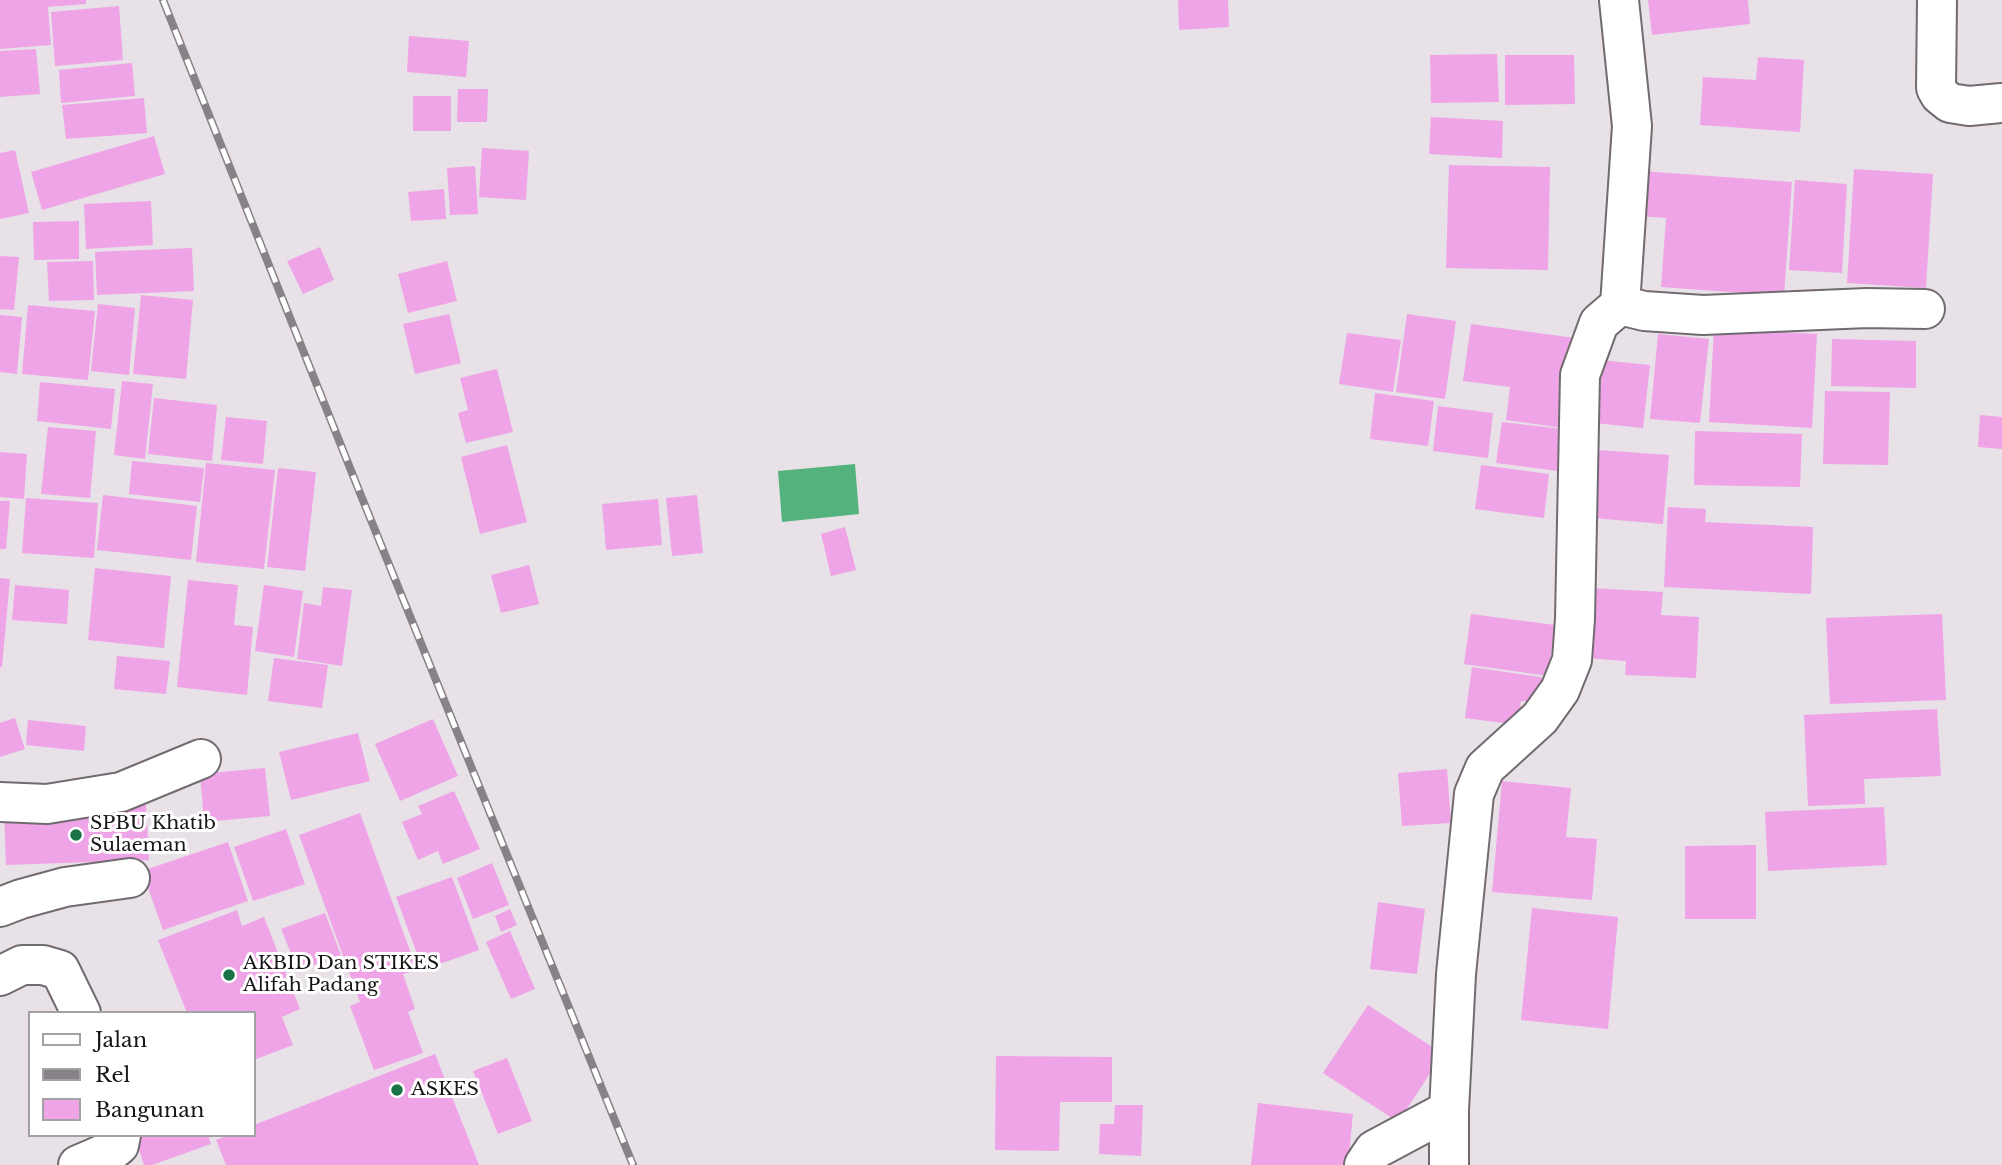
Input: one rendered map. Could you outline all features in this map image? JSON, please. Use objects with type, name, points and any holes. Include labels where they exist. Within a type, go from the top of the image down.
[{"type":"street","points":[[1449,1165],[1456,974],[1474,794],[1485,768],[1540,718],[1560,690],[1572,660],[1580,375],[1599,323],[1620,304],[1632,126],[1619,0]]},
{"type":"street","points":[[1937,0],[1936,88],[1940,95],[1950,103],[1969,106],[2002,103]]},
{"type":"street","points":[[1620,304],[1643,311],[1703,315],[1867,308],[1926,309]]},
{"type":"street","points":[[0,803],[47,804],[121,792],[201,759]]},
{"type":"street","points":[[0,907],[65,887],[130,878]]},
{"type":"street","points":[[0,976],[22,965],[43,965],[60,970],[80,1011]]},
{"type":"street","points":[[1364,1165],[1374,1150],[1449,1110]]},
{"type":"street","points":[[78,1165],[113,1150],[119,1145],[121,1137]]},
{"type":"shaded area","points":[[855,464],[859,514],[782,522],[778,471]]},
{"type":"building","points":[[0,0],[86,0],[86,4],[48,7],[51,45],[0,49]]},
{"type":"building","points":[[1178,0],[1228,0],[1229,27],[1179,30]]},
{"type":"building","points":[[1648,0],[1748,0],[1750,24],[1652,35]]},
{"type":"building","points":[[119,6],[123,60],[55,66],[51,12]]},
{"type":"building","points":[[409,36],[469,41],[466,77],[407,72]]},
{"type":"building","points":[[36,49],[40,94],[0,97],[0,51]]},
{"type":"building","points":[[1497,54],[1499,102],[1431,103],[1430,55]]},
{"type":"building","points":[[1505,55],[1574,55],[1575,104],[1505,105]]},
{"type":"building","points":[[1758,57],[1804,60],[1800,132],[1700,125],[1703,77],[1756,80]]},
{"type":"building","points":[[132,63],[135,96],[61,103],[59,70]]},
{"type":"building","points":[[458,89],[488,89],[487,122],[457,122]]},
{"type":"building","points":[[413,96],[451,96],[451,131],[413,131]]},
{"type":"building","points":[[144,98],[147,133],[66,139],[62,105]]},
{"type":"building","points":[[1431,117],[1503,121],[1502,158],[1429,154]]},
{"type":"building","points":[[154,136],[165,174],[42,210],[31,172]]},
{"type":"building","points":[[482,148],[529,151],[526,200],[479,197]]},
{"type":"building","points":[[15,150],[29,213],[0,219],[0,153]]},
{"type":"building","points":[[1449,165],[1550,167],[1548,270],[1446,268]]},
{"type":"building","points":[[475,166],[478,214],[450,215],[447,168]]},
{"type":"building","points":[[1854,169],[1933,174],[1926,288],[1847,283]]},
{"type":"building","points":[[1642,171],[1792,182],[1784,296],[1661,287],[1666,218],[1639,216]]},
{"type":"building","points":[[1795,180],[1847,184],[1842,273],[1789,270]]},
{"type":"building","points":[[444,189],[446,219],[411,221],[408,192]]},
{"type":"building","points":[[151,201],[153,245],[86,249],[84,204]]},
{"type":"building","points":[[79,221],[79,259],[34,260],[33,222]]},
{"type":"building","points":[[320,247],[334,280],[303,294],[287,261]]},
{"type":"building","points":[[192,248],[194,291],[97,295],[95,252]]},
{"type":"building","points":[[0,256],[19,257],[14,310],[0,309]]},
{"type":"building","points":[[93,261],[94,300],[49,301],[47,262]]},
{"type":"building","points":[[447,261],[457,301],[408,313],[398,274]]},
{"type":"building","points":[[141,295],[193,300],[186,379],[133,374]]},
{"type":"building","points":[[98,304],[135,308],[129,375],[91,371]]},
{"type":"building","points":[[28,305],[95,311],[88,380],[22,374]]},
{"type":"building","points":[[449,314],[461,363],[415,374],[403,324]]},
{"type":"building","points":[[1407,314],[1456,321],[1445,399],[1396,392]]},
{"type":"building","points":[[0,315],[22,317],[17,374],[0,372]]},
{"type":"building","points":[[1471,324],[1575,338],[1563,428],[1506,420],[1510,387],[1463,381]]},
{"type":"building","points":[[1714,328],[1817,334],[1812,428],[1709,422]]},
{"type":"building","points":[[1347,333],[1401,340],[1393,392],[1339,384]]},
{"type":"building","points":[[1658,334],[1709,339],[1700,423],[1650,419]]},
{"type":"building","points":[[1832,339],[1916,341],[1916,388],[1831,386]]},
{"type":"building","points":[[1600,360],[1650,365],[1643,428],[1594,423]]},
{"type":"building","points":[[497,369],[513,432],[466,443],[458,413],[468,410],[460,378]]},
{"type":"building","points":[[122,381],[153,384],[145,459],[114,455]]},
{"type":"building","points":[[40,382],[115,389],[111,429],[37,421]]},
{"type":"building","points":[[1825,391],[1890,392],[1888,465],[1823,464]]},
{"type":"building","points":[[1375,393],[1434,401],[1428,446],[1370,439]]},
{"type":"building","points":[[154,398],[217,405],[212,461],[148,454]]},
{"type":"building","points":[[1438,406],[1493,413],[1488,458],[1433,451]]},
{"type":"building","points":[[1980,415],[2002,417],[2002,449],[1978,447]]},
{"type":"building","points":[[226,417],[267,421],[263,464],[221,460]]},
{"type":"building","points":[[1502,422],[1563,429],[1558,471],[1496,463]]},
{"type":"building","points":[[48,427],[96,431],[90,498],[41,494]]},
{"type":"building","points":[[1695,431],[1802,434],[1800,487],[1694,485]]},
{"type":"building","points":[[507,445],[527,522],[480,534],[461,457]]},
{"type":"building","points":[[1598,450],[1669,455],[1663,524],[1593,518]]},
{"type":"building","points":[[0,452],[27,454],[24,499],[0,497]]},
{"type":"building","points":[[132,461],[204,468],[200,502],[129,494]]},
{"type":"building","points":[[206,463],[275,470],[264,569],[196,562]]},
{"type":"building","points":[[1481,465],[1549,474],[1544,518],[1475,509]]},
{"type":"building","points":[[278,468],[316,472],[305,571],[267,567]]},
{"type":"building","points":[[103,495],[197,506],[191,560],[97,550]]},
{"type":"building","points":[[697,495],[703,553],[672,556],[666,498]]},
{"type":"building","points":[[26,498],[98,503],[94,558],[22,553]]},
{"type":"building","points":[[658,499],[662,545],[606,550],[602,504]]},
{"type":"building","points":[[0,501],[10,501],[6,549],[0,549]]},
{"type":"building","points":[[1668,507],[1706,509],[1705,522],[1813,527],[1811,594],[1664,587]]},
{"type":"building","points":[[845,527],[856,570],[831,576],[821,534]]},
{"type":"building","points":[[529,565],[539,604],[501,613],[491,575]]},
{"type":"building","points":[[95,568],[171,576],[164,648],[88,640]]},
{"type":"building","points":[[0,578],[10,579],[2,667],[0,667]]},
{"type":"building","points":[[188,580],[238,585],[234,625],[253,627],[247,695],[177,687]]},
{"type":"building","points":[[15,585],[69,590],[67,624],[12,620]]},
{"type":"building","points":[[264,585],[303,591],[294,657],[255,651]]},
{"type":"building","points":[[323,587],[352,590],[342,666],[297,659],[304,603],[321,606]]},
{"type":"building","points":[[1590,588],[1663,592],[1661,615],[1699,617],[1696,678],[1625,675],[1626,661],[1587,658]]},
{"type":"building","points":[[1471,614],[1555,625],[1548,676],[1464,664]]},
{"type":"building","points":[[1942,614],[1946,700],[1830,704],[1826,618]]},
{"type":"building","points":[[117,656],[170,661],[166,694],[114,689]]},
{"type":"building","points":[[274,658],[328,665],[322,708],[268,701]]},
{"type":"building","points":[[1472,667],[1546,678],[1542,703],[1521,701],[1518,725],[1465,718]]},
{"type":"building","points":[[1937,709],[1941,776],[1864,779],[1865,804],[1808,806],[1804,715]]},
{"type":"building","points":[[15,718],[25,749],[0,757],[0,723]]},
{"type":"building","points":[[433,719],[458,776],[400,801],[375,744]]},
{"type":"building","points":[[28,720],[86,726],[84,751],[26,745]]},
{"type":"building","points":[[358,733],[370,781],[291,800],[279,752]]},
{"type":"building","points":[[265,768],[270,816],[204,822],[200,774]]},
{"type":"building","points":[[1447,769],[1451,823],[1402,826],[1398,773]]},
{"type":"building","points":[[1502,781],[1571,788],[1566,837],[1597,839],[1592,900],[1492,892]]},
{"type":"building","points":[[454,791],[480,849],[443,864],[438,851],[418,860],[402,822],[422,814],[418,806]]},
{"type":"building","name":"SPBU Khatib Sulaeman","points":[[146,805],[149,860],[6,865],[4,811]]},
{"type":"building","points":[[1884,807],[1887,865],[1768,871],[1765,812]]},
{"type":"building","points":[[360,813],[417,970],[403,974],[415,1009],[408,1012],[423,1053],[374,1070],[350,1006],[360,1002],[299,835]]},
{"type":"building","points":[[286,829],[305,884],[253,901],[234,847]]},
{"type":"building","points":[[228,842],[248,901],[163,930],[142,871]]},
{"type":"building","points":[[1756,845],[1756,919],[1685,919],[1685,846]]},
{"type":"building","points":[[492,863],[509,905],[473,919],[457,878]]},
{"type":"building","points":[[452,877],[479,950],[423,970],[396,897]]},
{"type":"building","points":[[1378,902],[1425,909],[1417,974],[1370,969]]},
{"type":"building","points":[[1532,908],[1618,917],[1608,1029],[1521,1020]]},
{"type":"building","points":[[510,909],[517,925],[501,932],[495,916]]},
{"type":"building","name":"AKBID Dan STIKES Alifah Padang","points":[[237,910],[242,926],[264,917],[300,1009],[282,1017],[293,1045],[256,1059],[256,1011],[186,1011],[158,940]]},
{"type":"building","points":[[325,913],[341,955],[298,971],[281,929]]},
{"type":"building","points":[[510,931],[535,989],[511,999],[486,942]]},
{"type":"building","points":[[1368,1005],[1443,1054],[1398,1122],[1323,1073]]},
{"type":"building","name":"ASKES","points":[[435,1054],[479,1165],[226,1165],[216,1140],[224,1137],[256,1137],[256,1124]]},
{"type":"building","points":[[996,1056],[1112,1057],[1112,1102],[1060,1102],[1059,1151],[995,1150]]},
{"type":"building","points":[[507,1058],[532,1121],[498,1134],[473,1071]]},
{"type":"building","points":[[1258,1103],[1353,1114],[1348,1165],[1251,1165]]},
{"type":"building","points":[[1115,1105],[1143,1105],[1141,1156],[1099,1154],[1100,1124],[1114,1124]]},
{"type":"building","points":[[135,1137],[209,1137],[211,1144],[152,1165],[144,1165]]},
{"type":"railway","points":[[163,0],[633,1165]]},
{"type":"place","name":"SPBU Khatib Sulaeman","points":[[76,835]]},
{"type":"place","name":"AKBID Dan STIKES Alifah Padang","points":[[229,975]]},
{"type":"place","name":"ASKES","points":[[397,1090]]}]
